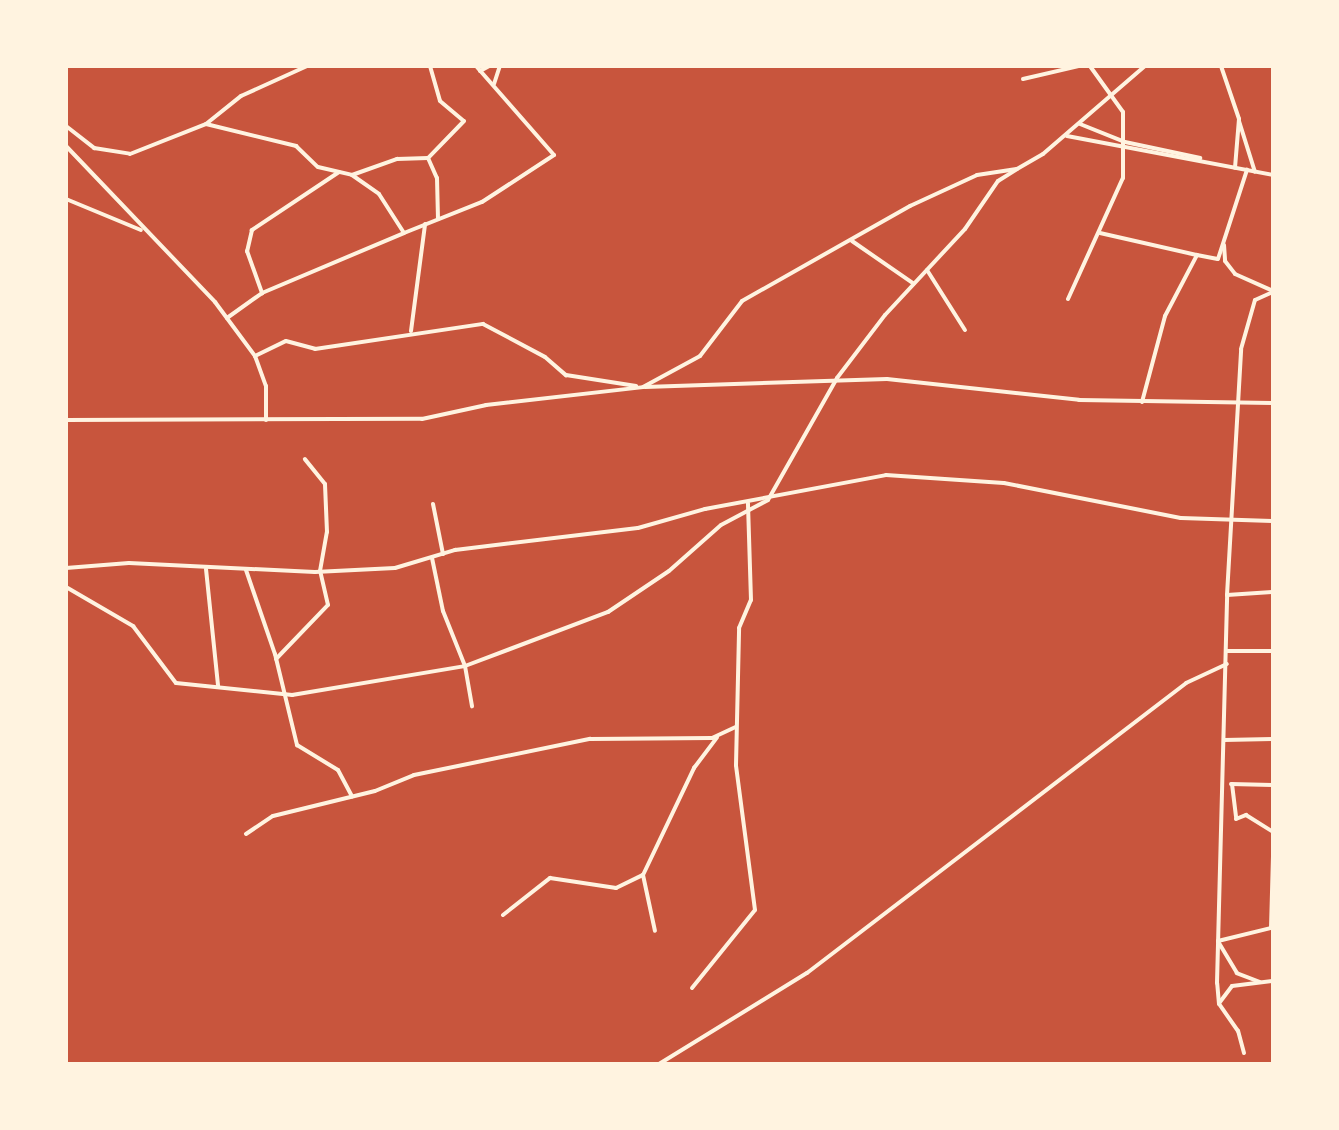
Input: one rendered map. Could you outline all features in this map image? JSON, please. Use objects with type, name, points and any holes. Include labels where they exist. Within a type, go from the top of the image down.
[{"type":"street","points":[[66,126],[94,148],[130,154],[206,124],[241,96],[307,66]]},
{"type":"street","points":[[352,175],[397,159],[428,158],[464,121],[440,101],[430,66]]},
{"type":"street","points":[[478,68],[489,66]]},
{"type":"street","points":[[494,84],[500,66]]},
{"type":"street","points":[[1023,79],[1079,66]]},
{"type":"street","points":[[1068,299],[1123,178],[1123,112],[1114,95],[1090,66]]},
{"type":"street","points":[[66,587],[133,626],[176,683],[286,694],[465,666],[608,612],[669,571],[721,525],[768,500],[837,378],[914,284],[965,229],[998,181],[1065,136],[1145,66]]},
{"type":"street","points":[[1221,66],[1255,172]]},
{"type":"street","points":[[227,318],[262,293],[482,202],[554,155],[478,68]]},
{"type":"street","points":[[1235,168],[1239,119]]},
{"type":"street","points":[[206,124],[296,146],[318,167],[352,175],[379,194],[404,233]]},
{"type":"street","points":[[1080,124],[1125,145]]},
{"type":"street","points":[[1065,136],[1273,175]]},
{"type":"street","points":[[66,146],[121,199],[147,235],[227,318],[255,356],[266,386],[266,420]]},
{"type":"street","points":[[428,158],[437,178],[438,219]]},
{"type":"street","points":[[255,356],[286,341],[315,349],[411,331],[483,324],[545,357],[566,375],[643,387],[700,356],[742,301],[967,179],[1017,169]]},
{"type":"street","points":[[1100,233],[1218,259],[1247,170]]},
{"type":"street","points":[[262,293],[247,251],[252,230],[339,172]]},
{"type":"street","points":[[66,199],[147,235]]},
{"type":"street","points":[[411,331],[425,224]]},
{"type":"street","points":[[852,241],[914,284]]},
{"type":"street","points":[[1224,243],[1225,261],[1235,274],[1273,291]]},
{"type":"street","points":[[1142,402],[1165,316],[1197,255]]},
{"type":"street","points":[[927,270],[965,330]]},
{"type":"street","points":[[1244,1053],[1238,1031],[1219,1004],[1227,595],[1241,349],[1255,300],[1273,291]]},
{"type":"street","points":[[66,420],[422,419],[486,405],[643,387],[837,378],[1142,402],[1273,403]]},
{"type":"street","points":[[276,659],[328,605],[320,571],[327,532],[325,484],[305,459]]},
{"type":"street","points":[[66,568],[129,563],[246,570],[395,568],[443,554],[622,530],[886,475],[1004,483],[1181,518],[1273,521]]},
{"type":"street","points":[[692,988],[755,910],[737,802],[739,628],[751,600],[748,503]]},
{"type":"street","points":[[433,504],[443,554]]},
{"type":"street","points":[[432,557],[443,611],[465,666],[472,706]]},
{"type":"street","points":[[206,569],[218,686]]},
{"type":"street","points":[[246,570],[276,659],[297,745],[338,770],[352,796]]},
{"type":"street","points":[[1227,595],[1273,592]]},
{"type":"street","points":[[1227,651],[1273,651]]},
{"type":"street","points":[[659,1064],[807,973],[1186,683],[1227,664]]},
{"type":"street","points":[[655,931],[643,875],[694,768],[719,736],[736,727]]},
{"type":"street","points":[[246,834],[273,816],[352,796],[414,775],[590,739],[719,736]]},
{"type":"street","points":[[1224,740],[1273,739]]},
{"type":"street","points":[[1232,784],[1236,819],[1246,815],[1273,832]]},
{"type":"street","points":[[1223,785],[1272,785]]},
{"type":"street","points":[[1218,941],[1272,928],[1273,856]]},
{"type":"street","points":[[503,915],[550,878],[616,888],[643,875]]},
{"type":"street","points":[[1218,941],[1237,973],[1260,982]]},
{"type":"street","points":[[1219,1004],[1232,986],[1273,981]]}]
